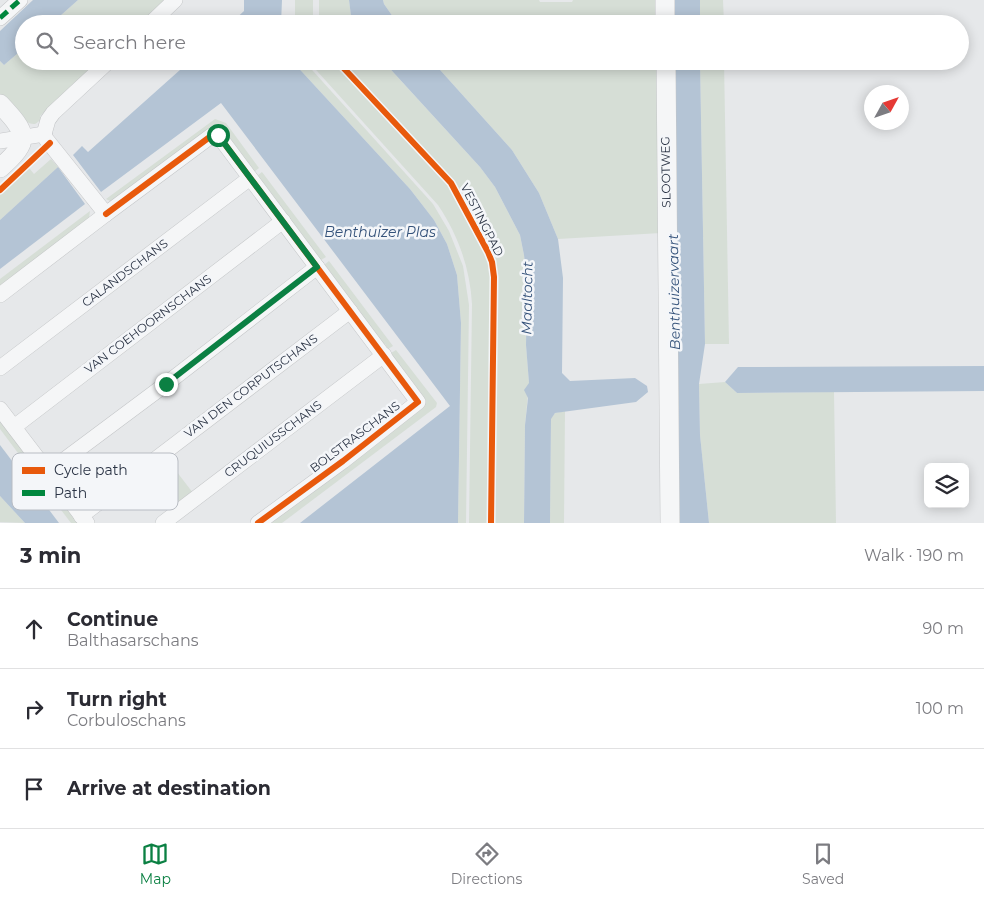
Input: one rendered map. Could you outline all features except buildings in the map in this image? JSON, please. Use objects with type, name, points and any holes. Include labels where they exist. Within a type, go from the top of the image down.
[{"type":"street","points":[[0,18],[20,0]]},
{"type":"street","points":[[159,15],[175,0]]},
{"type":"street","points":[[665,0],[665,15]]},
{"type":"street","points":[[99,70],[53,113],[48,120],[44,134],[106,214]]},
{"type":"street","name":"SLOOTWEG","points":[[666,70],[670,523]]},
{"type":"street","points":[[0,104],[17,122],[23,138],[18,151],[0,168]]},
{"type":"street","points":[[0,140],[44,134]]},
{"type":"street","points":[[0,296],[211,136],[218,135],[384,355]]},
{"type":"street","name":"CALANDSCHANS","points":[[0,368],[250,178]]},
{"type":"street","name":"VAN COEHOORNSCHANS","points":[[14,427],[283,221]]},
{"type":"street","points":[[73,453],[317,267]]},
{"type":"street","name":"VAN DEN CORPUTSCHANS","points":[[168,453],[350,311]]},
{"type":"street","name":"CRUQUIUSSCHANS","points":[[163,523],[384,355]]},
{"type":"street","name":"BOLSTRASCHANS","points":[[258,523],[343,461],[418,402],[384,355]]},
{"type":"street","points":[[0,409],[34,453]]},
{"type":"street","name":"VAN DEN CORPUTSCHANS","points":[[84,519],[96,510]]},
{"type":"shaded area","points":[[78,0],[165,0],[149,15],[61,15]]},
{"type":"shaded area","points":[[295,0],[313,0],[313,15],[295,15]]},
{"type":"shaded area","points":[[319,0],[349,0],[351,15],[319,15]]},
{"type":"shaded area","points":[[383,0],[539,0],[540,2],[572,2],[573,0],[660,0],[660,15],[392,15]]},
{"type":"shaded area","points":[[700,0],[723,0],[724,15],[700,15]]},
{"type":"shaded area","points":[[15,56],[15,70],[89,70],[40,116],[42,119],[35,124],[31,124],[21,118],[0,95],[0,61],[4,65]]},
{"type":"shaded area","points":[[300,70],[312,70],[433,204],[449,231],[463,266],[469,305],[466,523],[458,523],[461,323],[457,275],[447,244],[434,220],[410,189]]},
{"type":"shaded area","points":[[316,70],[341,70],[448,185],[486,255],[491,280],[487,523],[469,523],[472,304],[469,278],[457,240],[438,205]]},
{"type":"shaded area","points":[[349,70],[391,70],[480,167],[495,187],[520,235],[527,282],[526,345],[529,383],[525,425],[524,523],[493,523],[496,274],[491,252],[456,186]]},
{"type":"shaded area","points":[[440,70],[660,70],[661,233],[558,239],[539,193],[512,150]]},
{"type":"shaded area","points":[[700,70],[724,70],[729,344],[705,344]]},
{"type":"shaded area","points":[[215,119],[226,123],[259,168],[254,172],[221,132],[113,200],[106,199]]},
{"type":"shaded area","points":[[51,159],[58,167],[0,220],[0,195],[29,168],[34,174]]},
{"type":"shaded area","points":[[262,172],[326,257],[321,260],[315,255],[257,176]]},
{"type":"shaded area","points":[[90,211],[89,218],[0,289],[0,279]]},
{"type":"shaded area","points":[[329,261],[393,346],[388,349],[385,344],[382,344],[324,265]]},
{"type":"shaded area","points":[[396,350],[437,403],[436,407],[282,523],[268,523],[421,407],[391,353]]},
{"type":"shaded area","points":[[725,382],[737,393],[834,392],[836,523],[709,523],[700,435],[699,384]]},
{"type":"shaded area","points":[[565,411],[564,523],[550,523],[551,418],[555,413]]},
{"type":"shaded area","points":[[0,416],[27,453],[18,453],[0,429]]},
{"type":"shaded area","points":[[178,473],[193,493],[178,504]]},
{"type":"shaded area","points":[[0,496],[25,523],[0,522]]},
{"type":"shaded area","points":[[61,510],[70,510],[80,523],[71,523]]},
{"type":"water","points":[[33,0],[78,0],[61,15],[17,15]]},
{"type":"water","points":[[244,0],[282,0],[281,15],[240,15],[244,11]]},
{"type":"water","points":[[349,0],[383,0],[392,15],[351,15]]},
{"type":"water","points":[[672,0],[700,0],[700,15],[672,15]]},
{"type":"water","points":[[15,17],[15,56],[4,65],[0,61],[0,31]]},
{"type":"water","name":"Benthuizer Plas","points":[[180,70],[300,70],[410,189],[434,220],[447,244],[457,275],[461,323],[458,523],[300,523],[450,406],[221,103],[101,192],[73,155],[82,146],[88,152]]},
{"type":"water","name":"Maaltocht","points":[[391,70],[440,70],[512,150],[539,193],[558,239],[563,278],[562,373],[570,381],[635,378],[647,386],[648,392],[636,402],[555,413],[551,419],[550,523],[524,523],[525,425],[528,398],[524,390],[529,383],[526,345],[527,282],[524,255],[520,235],[495,187],[480,167]]},
{"type":"water","name":"Benthuizervaart","points":[[672,70],[700,70],[705,344],[699,384],[700,435],[709,523],[674,523]]},
{"type":"water","points":[[58,167],[85,204],[0,269],[0,220]]},
{"type":"water","points":[[984,366],[984,391],[737,393],[725,382],[738,367]]},
{"type":"water","points":[[0,445],[12,461],[12,509],[0,496]]},
{"type":"water","points":[[13,510],[49,510],[59,523],[25,523]]},
{"type":"marked path","points":[[0,18],[20,0]]},
{"type":"cycle path","name":"VESTINGPAD","points":[[345,70],[451,183],[492,262],[494,277],[491,523]]},
{"type":"cycle path","points":[[106,214],[211,136],[218,135],[418,402],[343,461],[258,523]]},
{"type":"cycle path","points":[[0,190],[50,143]]},
{"type":"route","points":[[166,384],[317,267],[218,135]]}]
